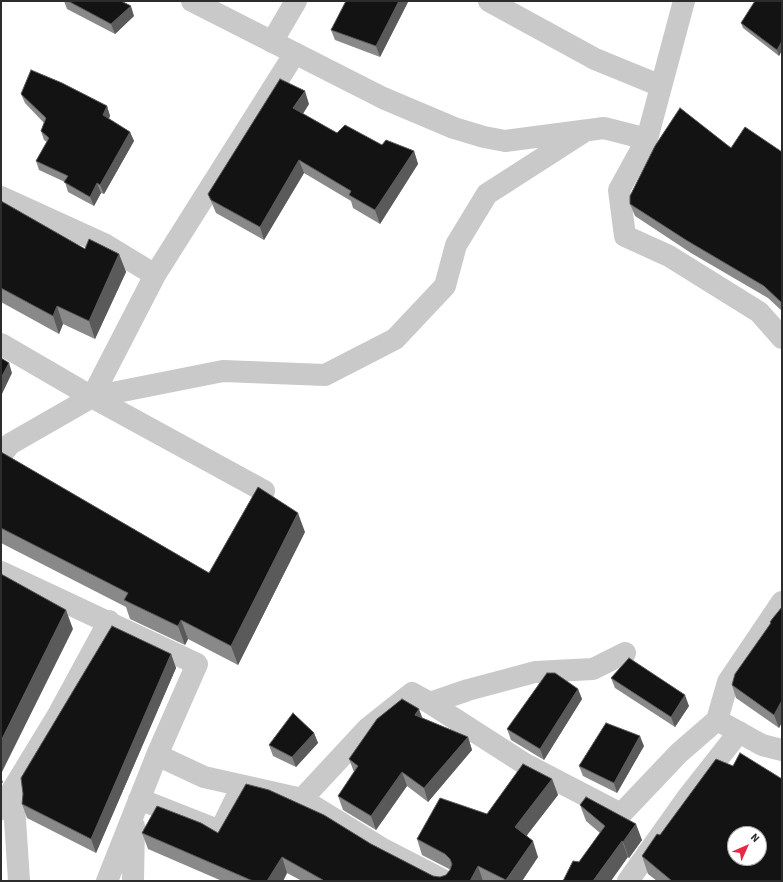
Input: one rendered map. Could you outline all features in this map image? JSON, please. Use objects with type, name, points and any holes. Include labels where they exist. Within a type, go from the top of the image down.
[{"type":"street","points":[[192,1],[383,98],[454,128],[484,137],[505,141],[604,128],[647,139]]},
{"type":"street","points":[[272,42],[296,1]]},
{"type":"street","points":[[489,1],[595,59],[661,86]]},
{"type":"street","points":[[684,1],[647,139],[619,190],[626,236],[669,256],[759,312],[782,338]]},
{"type":"street","points":[[92,397],[155,275],[296,54]]},
{"type":"street","points":[[1,455],[10,444],[92,397],[224,372],[325,375],[396,339],[445,286],[456,245],[487,194],[585,131]]},
{"type":"street","points":[[1,197],[104,244],[155,275]]},
{"type":"street","points":[[1,344],[92,397],[264,491]]},
{"type":"street","points":[[1,572],[109,621],[198,664],[157,755],[107,881]]},
{"type":"street","points":[[302,799],[368,728],[412,693],[525,764],[621,814],[679,753],[717,720],[728,682],[782,602]]},
{"type":"street","points":[[1,809],[58,715],[109,621]]},
{"type":"street","points":[[430,703],[468,690],[535,672],[593,669],[625,653]]},
{"type":"street","points":[[717,720],[762,745],[782,750]]},
{"type":"street","points":[[628,881],[687,798],[739,732]]},
{"type":"street","points":[[157,755],[204,777],[302,799],[383,849],[445,881]]},
{"type":"street","points":[[137,806],[220,831],[242,786]]},
{"type":"street","points":[[13,789],[19,881]]},
{"type":"street","points":[[133,881],[137,806]]},
{"type":"building","points":[[68,1],[121,1],[131,6],[111,24]]},
{"type":"building","points":[[346,1],[399,1],[376,46],[331,30]]},
{"type":"building","points":[[755,1],[782,1],[782,41],[777,50],[741,23]]},
{"type":"building","points":[[31,70],[62,83],[107,106],[103,115],[130,132],[100,185],[97,183],[90,197],[64,182],[68,176],[36,161],[49,138],[41,131],[46,118],[21,94]]},
{"type":"building","points":[[280,79],[305,91],[293,108],[337,133],[345,125],[382,145],[386,140],[414,151],[375,210],[349,195],[351,191],[299,160],[260,227],[211,200],[208,194]]},
{"type":"building","points":[[680,108],[731,148],[745,127],[782,152],[782,303],[764,286],[686,240],[630,204],[630,196],[655,146]]},
{"type":"building","points":[[1,201],[85,249],[89,239],[119,254],[89,321],[57,306],[53,316],[1,288]]},
{"type":"building","points":[[1,358],[9,363],[1,378]]},
{"type":"building","points":[[1,452],[209,573],[258,487],[298,513],[231,646],[181,620],[178,626],[124,600],[128,593],[1,528]]},
{"type":"building","points":[[1,574],[66,610],[1,741]]},
{"type":"building","points":[[782,607],[782,703],[781,702],[774,715],[732,685],[735,674],[771,623],[770,622]]},
{"type":"building","points":[[112,626],[171,654],[91,839],[22,804],[23,794],[21,778]]},
{"type":"building","points":[[629,658],[685,695],[671,717],[611,678]]},
{"type":"building","points":[[547,673],[555,673],[578,689],[540,749],[507,729]]},
{"type":"building","points":[[402,699],[419,709],[415,715],[468,737],[424,788],[402,772],[371,816],[338,796],[358,766],[349,759],[377,719]]},
{"type":"building","points":[[293,713],[314,733],[292,757],[269,745]]},
{"type":"building","points":[[606,723],[640,736],[614,783],[579,766]]},
{"type":"building","points":[[740,753],[782,779],[782,881],[672,881],[642,856],[657,834],[660,835],[716,759],[733,766]]},
{"type":"building","points":[[523,764],[552,779],[515,827],[533,841],[506,880],[478,866],[470,881],[323,881],[282,857],[267,881],[253,881],[142,833],[157,806],[201,823],[218,833],[246,784],[269,790],[324,815],[371,844],[433,876],[440,877],[446,875],[450,870],[452,864],[450,859],[445,854],[417,839],[440,798],[487,814]]},
{"type":"building","points":[[586,797],[636,824],[593,881],[563,881],[573,861],[579,862],[605,826],[580,805]]}]
